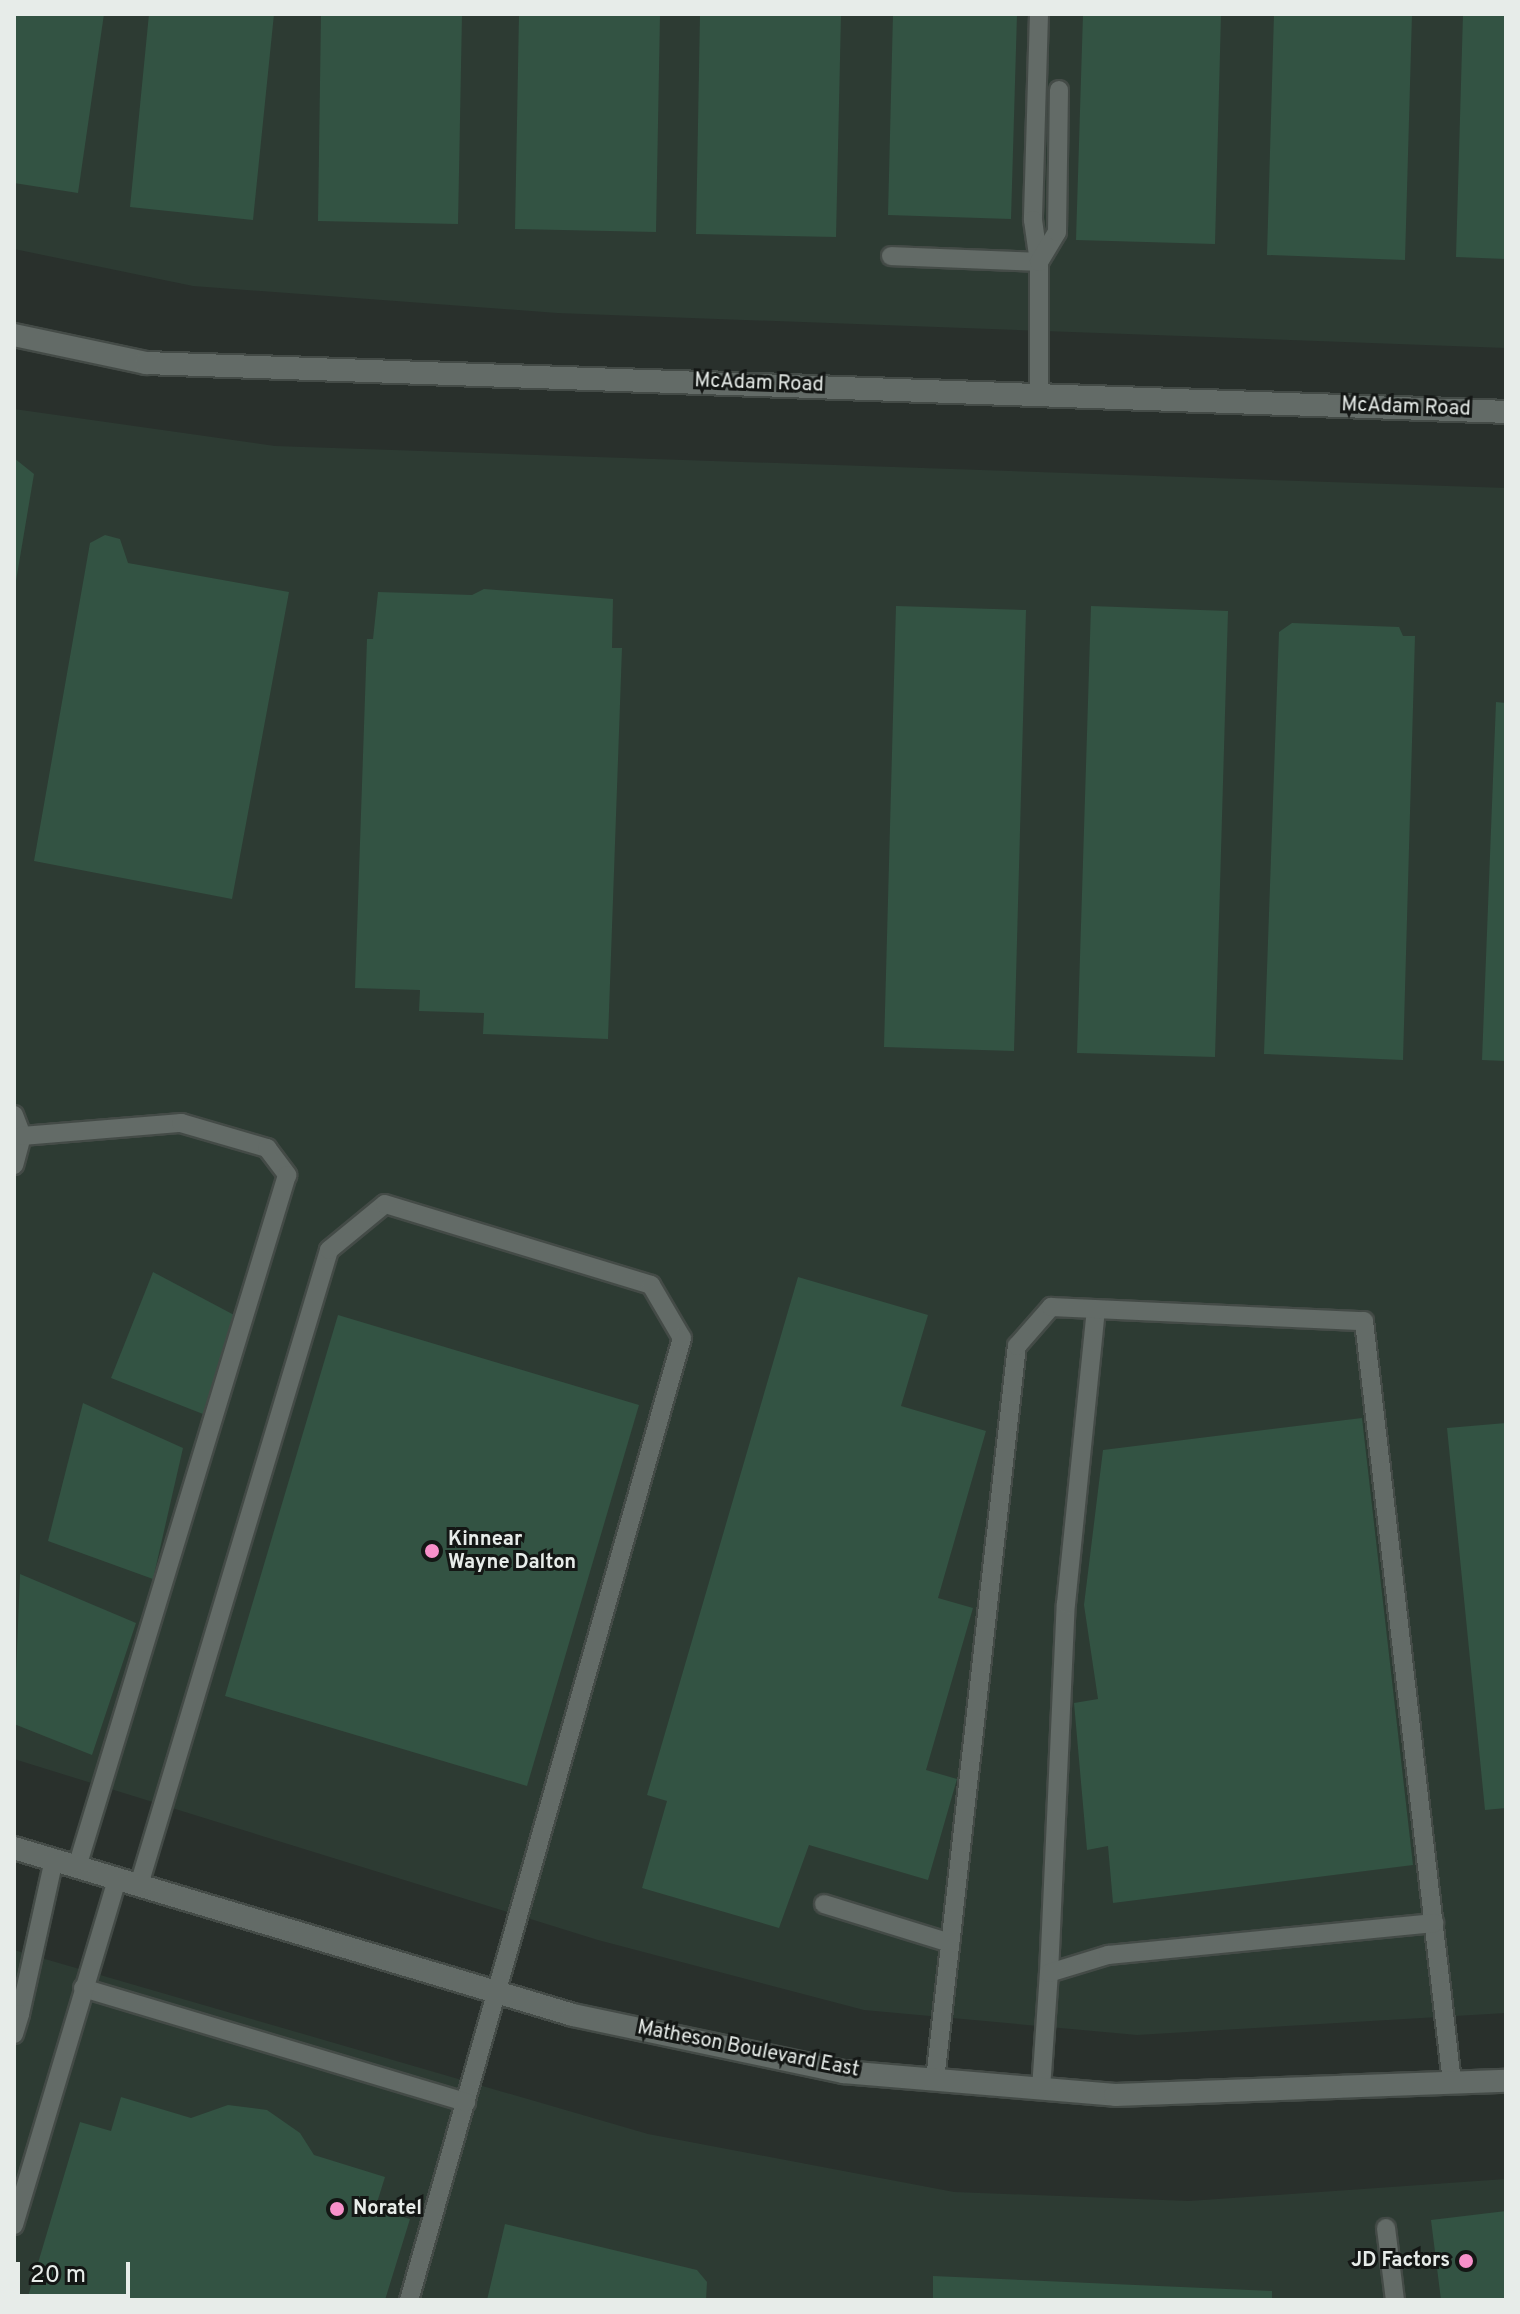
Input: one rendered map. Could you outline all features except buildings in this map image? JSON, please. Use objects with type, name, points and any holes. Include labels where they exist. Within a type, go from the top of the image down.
[{"type":"street","name":"McAdam Road","points":[[14,335],[146,363],[1506,412]]},
{"type":"street","name":"Matheson Boulevard East","points":[[14,1848],[491,1991],[843,2072],[1115,2095],[1506,2081]]},
{"type":"lane","points":[[1039,14],[1033,220],[1039,262],[1039,394]]},
{"type":"lane","points":[[1039,262],[1057,232],[1059,90]]},
{"type":"lane","points":[[891,256],[1039,262]]},
{"type":"lane","points":[[14,1115],[22,1136],[14,1165]]},
{"type":"lane","points":[[22,1136],[181,1123],[267,1148],[287,1175],[77,1867]]},
{"type":"lane","points":[[14,2225],[83,1988],[128,1882],[329,1250],[385,1204],[651,1285],[682,1338],[491,1991],[466,2102],[409,2300]]},
{"type":"lane","points":[[935,2080],[1017,1346],[1051,1307],[1364,1321],[1452,2083]]},
{"type":"lane","points":[[1041,2089],[1066,1604],[1096,1310]]},
{"type":"lane","points":[[14,2034],[54,1860]]},
{"type":"lane","points":[[824,1904],[950,1943]]},
{"type":"lane","points":[[1049,1973],[1108,1955],[1434,1923]]},
{"type":"lane","points":[[83,1988],[466,2102]]},
{"type":"lane","points":[[1386,2228],[1395,2300]]},
{"type":"shaded area","points":[[14,14],[1506,14],[1506,348],[557,313],[193,286],[14,249]]},
{"type":"shaded area","points":[[14,409],[275,446],[1506,488],[1506,2013],[1137,2035],[864,2010],[598,1940],[14,1759]]},
{"type":"shaded area","points":[[14,1950],[648,2134],[954,2192],[1189,2201],[1506,2179],[1506,2300],[14,2300]]},
{"type":"place","name":"Kinnear Wayne Dalton","points":[[432,1551]]},
{"type":"place","name":"Noratel","points":[[337,2209]]},
{"type":"place","name":"JD Factors","points":[[1466,2261]]}]
